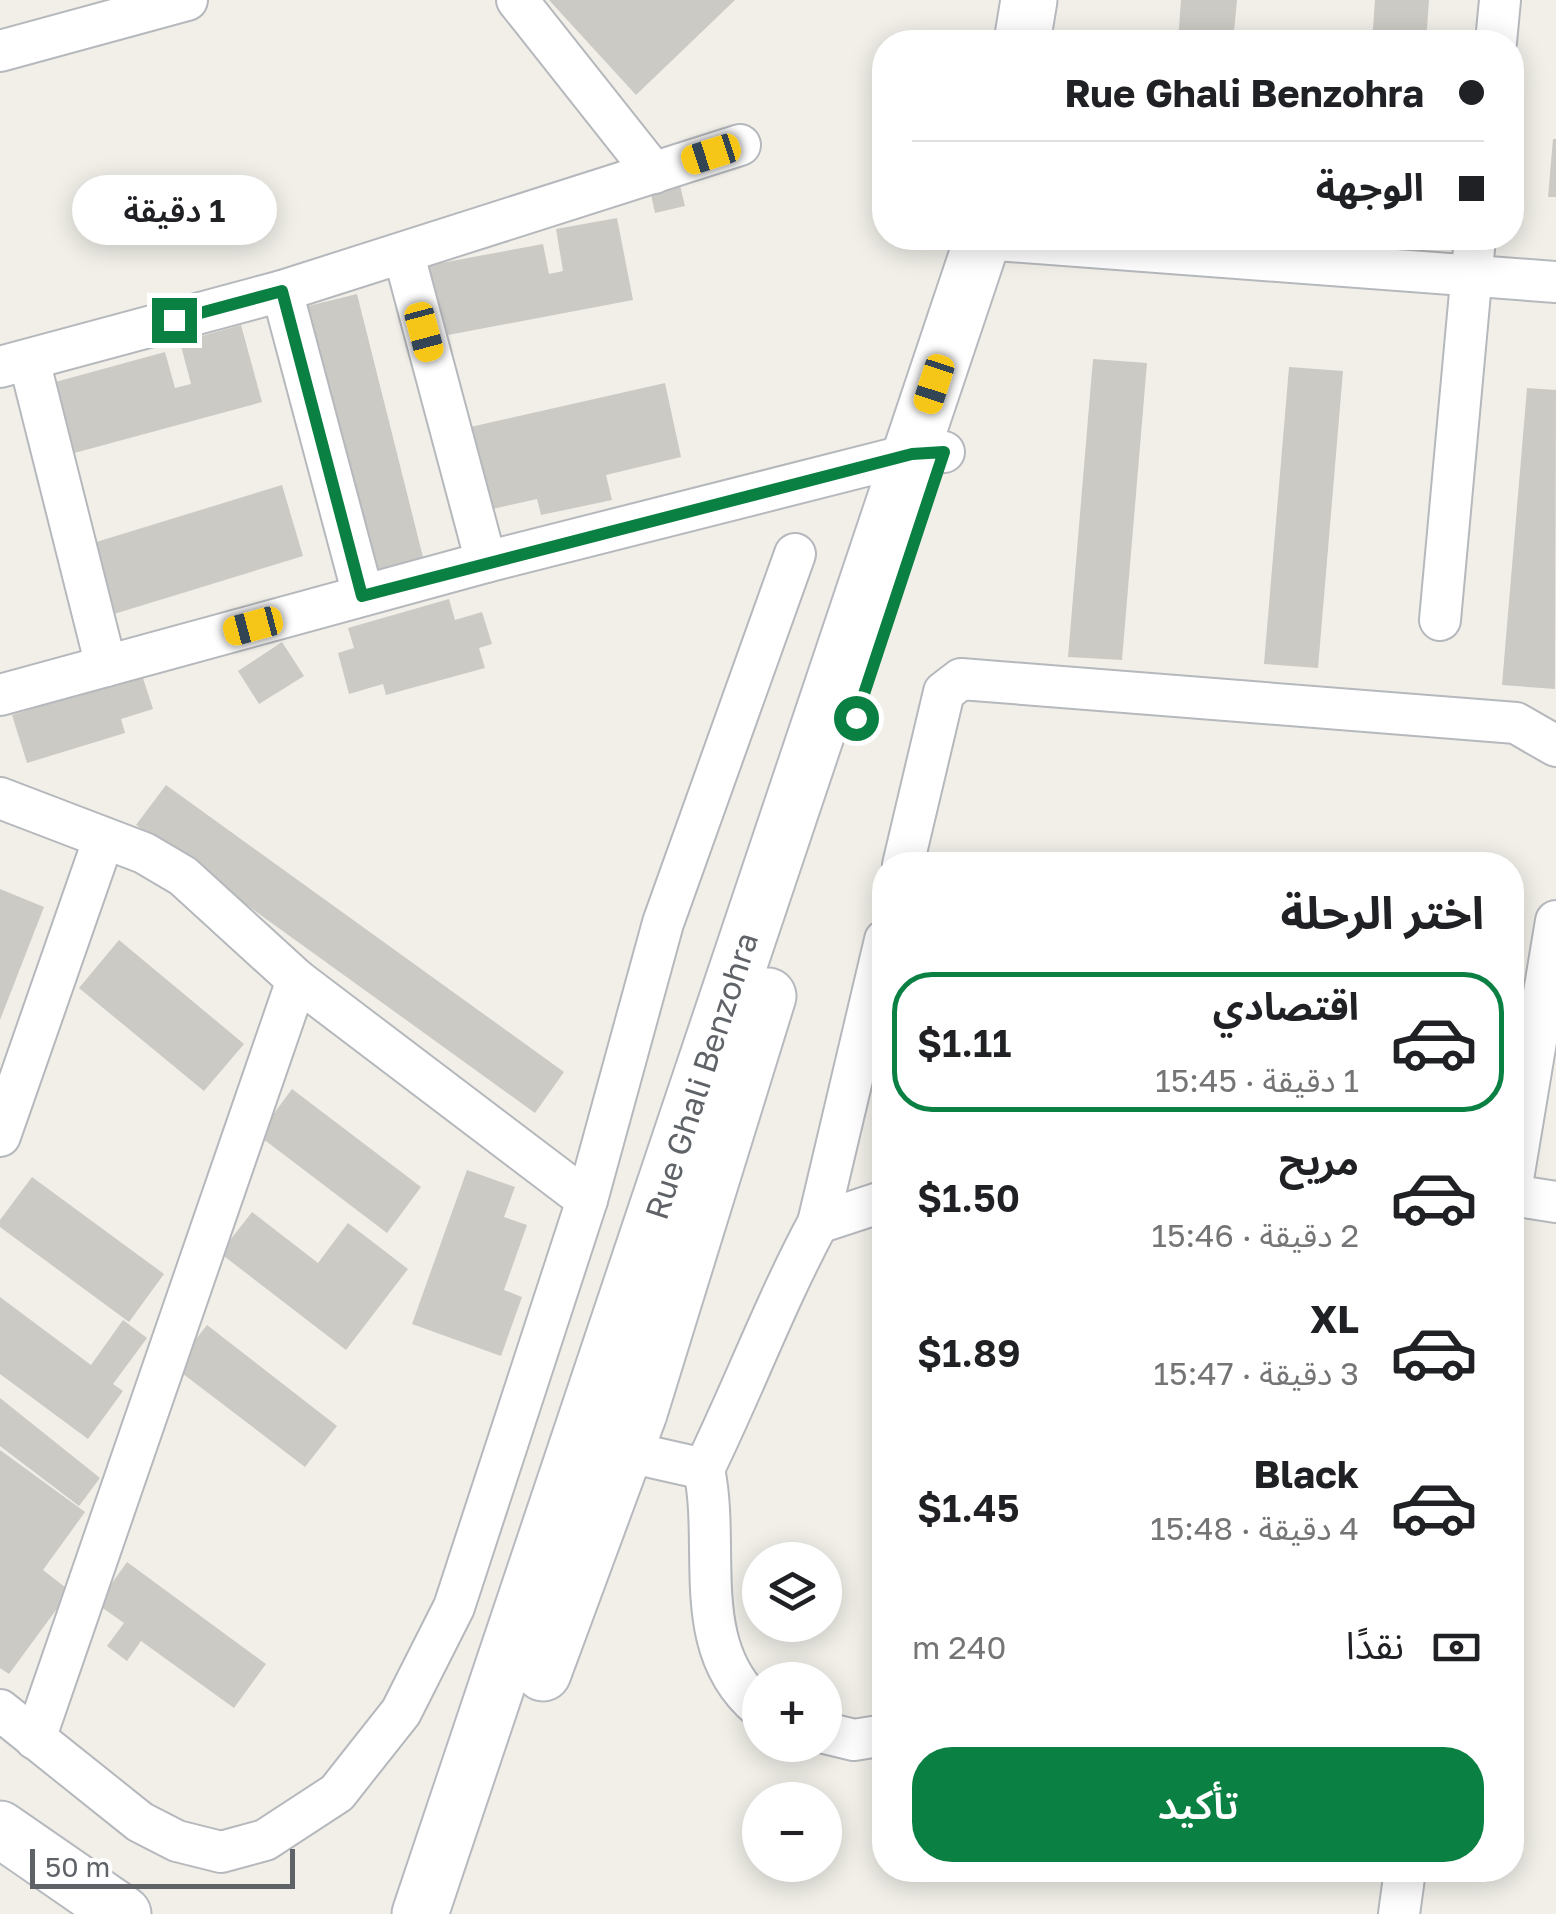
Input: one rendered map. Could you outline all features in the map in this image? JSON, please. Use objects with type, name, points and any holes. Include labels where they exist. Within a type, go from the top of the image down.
[{"type":"main road","points":[[1024,30],[1029,0]]},
{"type":"main road","points":[[1050,30],[1055,0]]},
{"type":"main road","name":"Rue Ghali Benzohra","points":[[427,1911],[645,1394],[992,250]]},
{"type":"main road","name":"Rue Ghali Benzohra","points":[[427,1911],[928,453]]},
{"type":"main road","points":[[0,1829],[123,1914]]},
{"type":"street","points":[[0,51],[187,0]]},
{"type":"street","points":[[517,0],[654,173]]},
{"type":"street","points":[[1497,30],[1500,0]]},
{"type":"street","points":[[106,666],[15,363],[404,255],[740,145]]},
{"type":"street","points":[[1297,250],[1473,257],[1556,282]]},
{"type":"street","points":[[404,255],[486,562]]},
{"type":"street","points":[[1440,620],[1473,257]]},
{"type":"street","points":[[282,291],[362,596]]},
{"type":"street","points":[[0,695],[486,562],[928,453]]},
{"type":"street","points":[[0,1710],[140,1822],[177,1841],[221,1852],[265,1840],[337,1794],[402,1712],[454,1607],[587,1200],[663,923],[795,554]]},
{"type":"street","points":[[906,852],[944,692],[961,678],[1516,723],[1556,746]]},
{"type":"street","points":[[0,798],[104,838],[183,876],[297,980],[587,1200]]},
{"type":"street","points":[[0,1136],[104,838]]},
{"type":"street","points":[[1524,1110],[1556,921]]},
{"type":"street","points":[[35,1739],[297,980]]},
{"type":"street","points":[[742,1684],[724,1659],[710,1618],[712,1507],[704,1468],[743,1389],[774,1306],[818,1223],[872,995]]},
{"type":"street","points":[[1524,1182],[1556,1202]]},
{"type":"street","points":[[818,1223],[872,1205]]},
{"type":"street","points":[[624,1450],[704,1468]]},
{"type":"street","points":[[842,1737],[872,1737]]},
{"type":"street","points":[[1399,1914],[1403,1882]]},
{"type":"building","points":[[549,0],[735,0],[636,95]]},
{"type":"building","points":[[1181,0],[1237,0],[1234,30],[1179,30]]},
{"type":"building","points":[[1375,0],[1429,0],[1427,30],[1373,30]]},
{"type":"building","points":[[1553,139],[1556,197],[1548,197]]},
{"type":"building","points":[[676,169],[685,206],[655,213],[647,176]]},
{"type":"building","points":[[617,218],[633,300],[427,339],[414,268],[543,244],[549,274],[563,271],[556,229]]},
{"type":"building","points":[[357,294],[426,569],[378,581],[308,306]]},
{"type":"building","points":[[241,325],[262,402],[56,458],[37,387],[165,352],[175,388],[191,384],[180,342]]},
{"type":"building","points":[[1093,359],[1147,363],[1122,660],[1068,657]]},
{"type":"building","points":[[1289,367],[1343,371],[1318,668],[1264,664]]},
{"type":"building","points":[[665,383],[681,457],[606,475],[612,500],[541,515],[537,499],[475,513],[457,430]]},
{"type":"building","points":[[1527,388],[1556,390],[1555,689],[1502,685]]},
{"type":"building","points":[[282,485],[303,556],[101,618],[80,547]]},
{"type":"building","points":[[449,599],[455,620],[482,612],[492,644],[479,648],[485,668],[386,695],[383,684],[349,694],[338,653],[354,648],[348,628]]},
{"type":"building","points":[[282,642],[304,676],[259,704],[238,671]]},
{"type":"building","points":[[142,675],[153,709],[121,719],[125,733],[27,763],[12,715]]},
{"type":"building","points":[[166,785],[564,1072],[535,1113],[136,825]]},
{"type":"building","points":[[0,889],[44,907],[0,1020]]},
{"type":"building","points":[[119,940],[244,1044],[204,1091],[79,988]]},
{"type":"building","points":[[292,1089],[421,1187],[387,1233],[258,1135]]},
{"type":"building","points":[[467,1170],[515,1187],[504,1217],[527,1225],[504,1290],[522,1297],[501,1356],[412,1324]]},
{"type":"building","points":[[32,1177],[164,1274],[129,1322],[0,1227],[0,1220]]},
{"type":"building","points":[[252,1212],[318,1263],[348,1223],[408,1269],[346,1350],[220,1253]]},
{"type":"building","points":[[0,1297],[91,1365],[123,1320],[147,1338],[113,1384],[123,1391],[88,1439],[0,1374]]},
{"type":"building","points":[[207,1325],[337,1426],[305,1467],[174,1367]]},
{"type":"building","points":[[0,1398],[100,1478],[79,1506],[0,1446]]},
{"type":"building","points":[[0,1450],[85,1512],[43,1570],[70,1591],[9,1674],[0,1668]]},
{"type":"building","points":[[127,1562],[266,1664],[234,1708],[141,1641],[127,1661],[107,1646],[124,1623],[97,1604]]},
{"type":"route","points":[[174,320],[282,291],[362,596],[912,454],[944,452],[856,718]]}]
